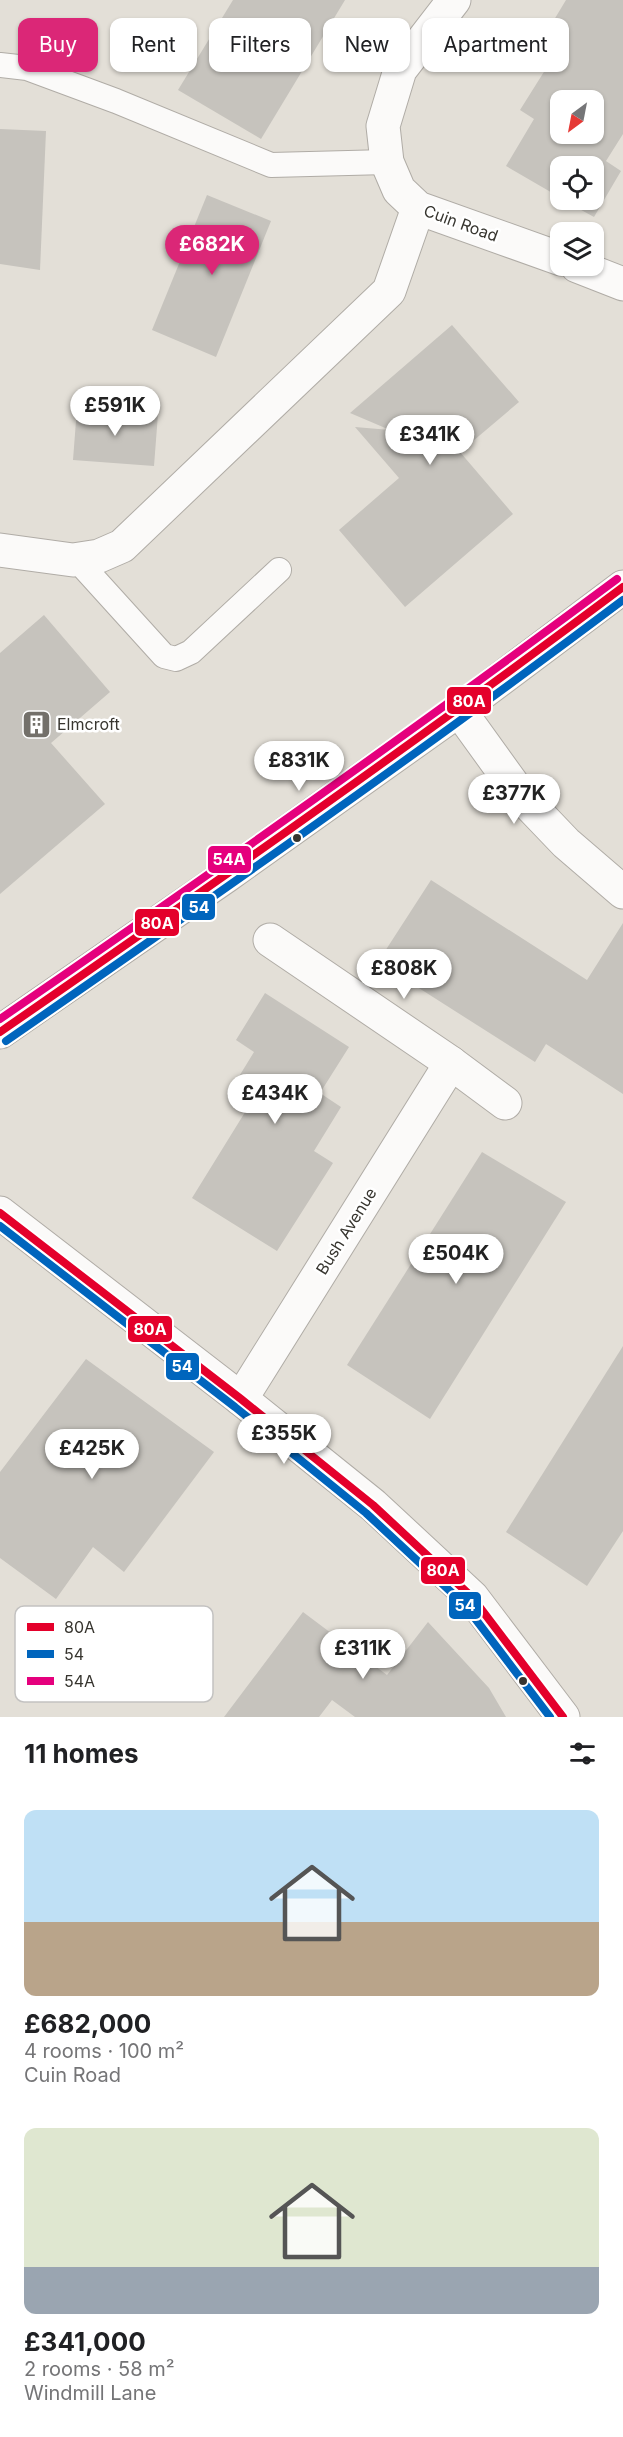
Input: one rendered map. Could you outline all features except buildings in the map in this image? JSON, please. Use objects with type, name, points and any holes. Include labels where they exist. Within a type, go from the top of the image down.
[{"type":"street","name":"Cuin Road","points":[[454,0],[399,70],[383,126],[387,162],[399,190],[417,208],[550,255]]},
{"type":"street","points":[[0,550],[77,560],[99,556],[122,546],[389,291],[417,208]]},
{"type":"street","points":[[603,276],[623,284]]},
{"type":"street","points":[[0,1032],[226,876],[459,710],[623,587]]},
{"type":"street","points":[[459,710],[521,796],[566,843],[623,892]]},
{"type":"street","points":[[270,940],[451,1063],[505,1103]]},
{"type":"street","name":"Bush Avenue","points":[[241,1399],[451,1063]]},
{"type":"street","points":[[0,1213],[374,1504],[472,1597],[562,1717]]},
{"type":"lane","points":[[0,65],[27,68],[38,72],[270,165],[387,162]]},
{"type":"lane","points":[[77,560],[164,656],[176,659],[191,652],[279,570]]},
{"type":"transit line","name":"54A","points":[[0,1019],[310,802],[617,579]]},
{"type":"transit line","name":"80A","points":[[0,1032],[314,812],[623,587]]},
{"type":"transit line","name":"54","points":[[6,1041],[317,824],[623,600]]},
{"type":"transit line","name":"80A","points":[[0,1213],[241,1399],[373,1505],[472,1597],[563,1717]]},
{"type":"transit line","name":"54","points":[[0,1226],[235,1407],[366,1513],[464,1604],[550,1717]]},
{"type":"place","name":"Elmcroft","points":[[36,724]]}]
